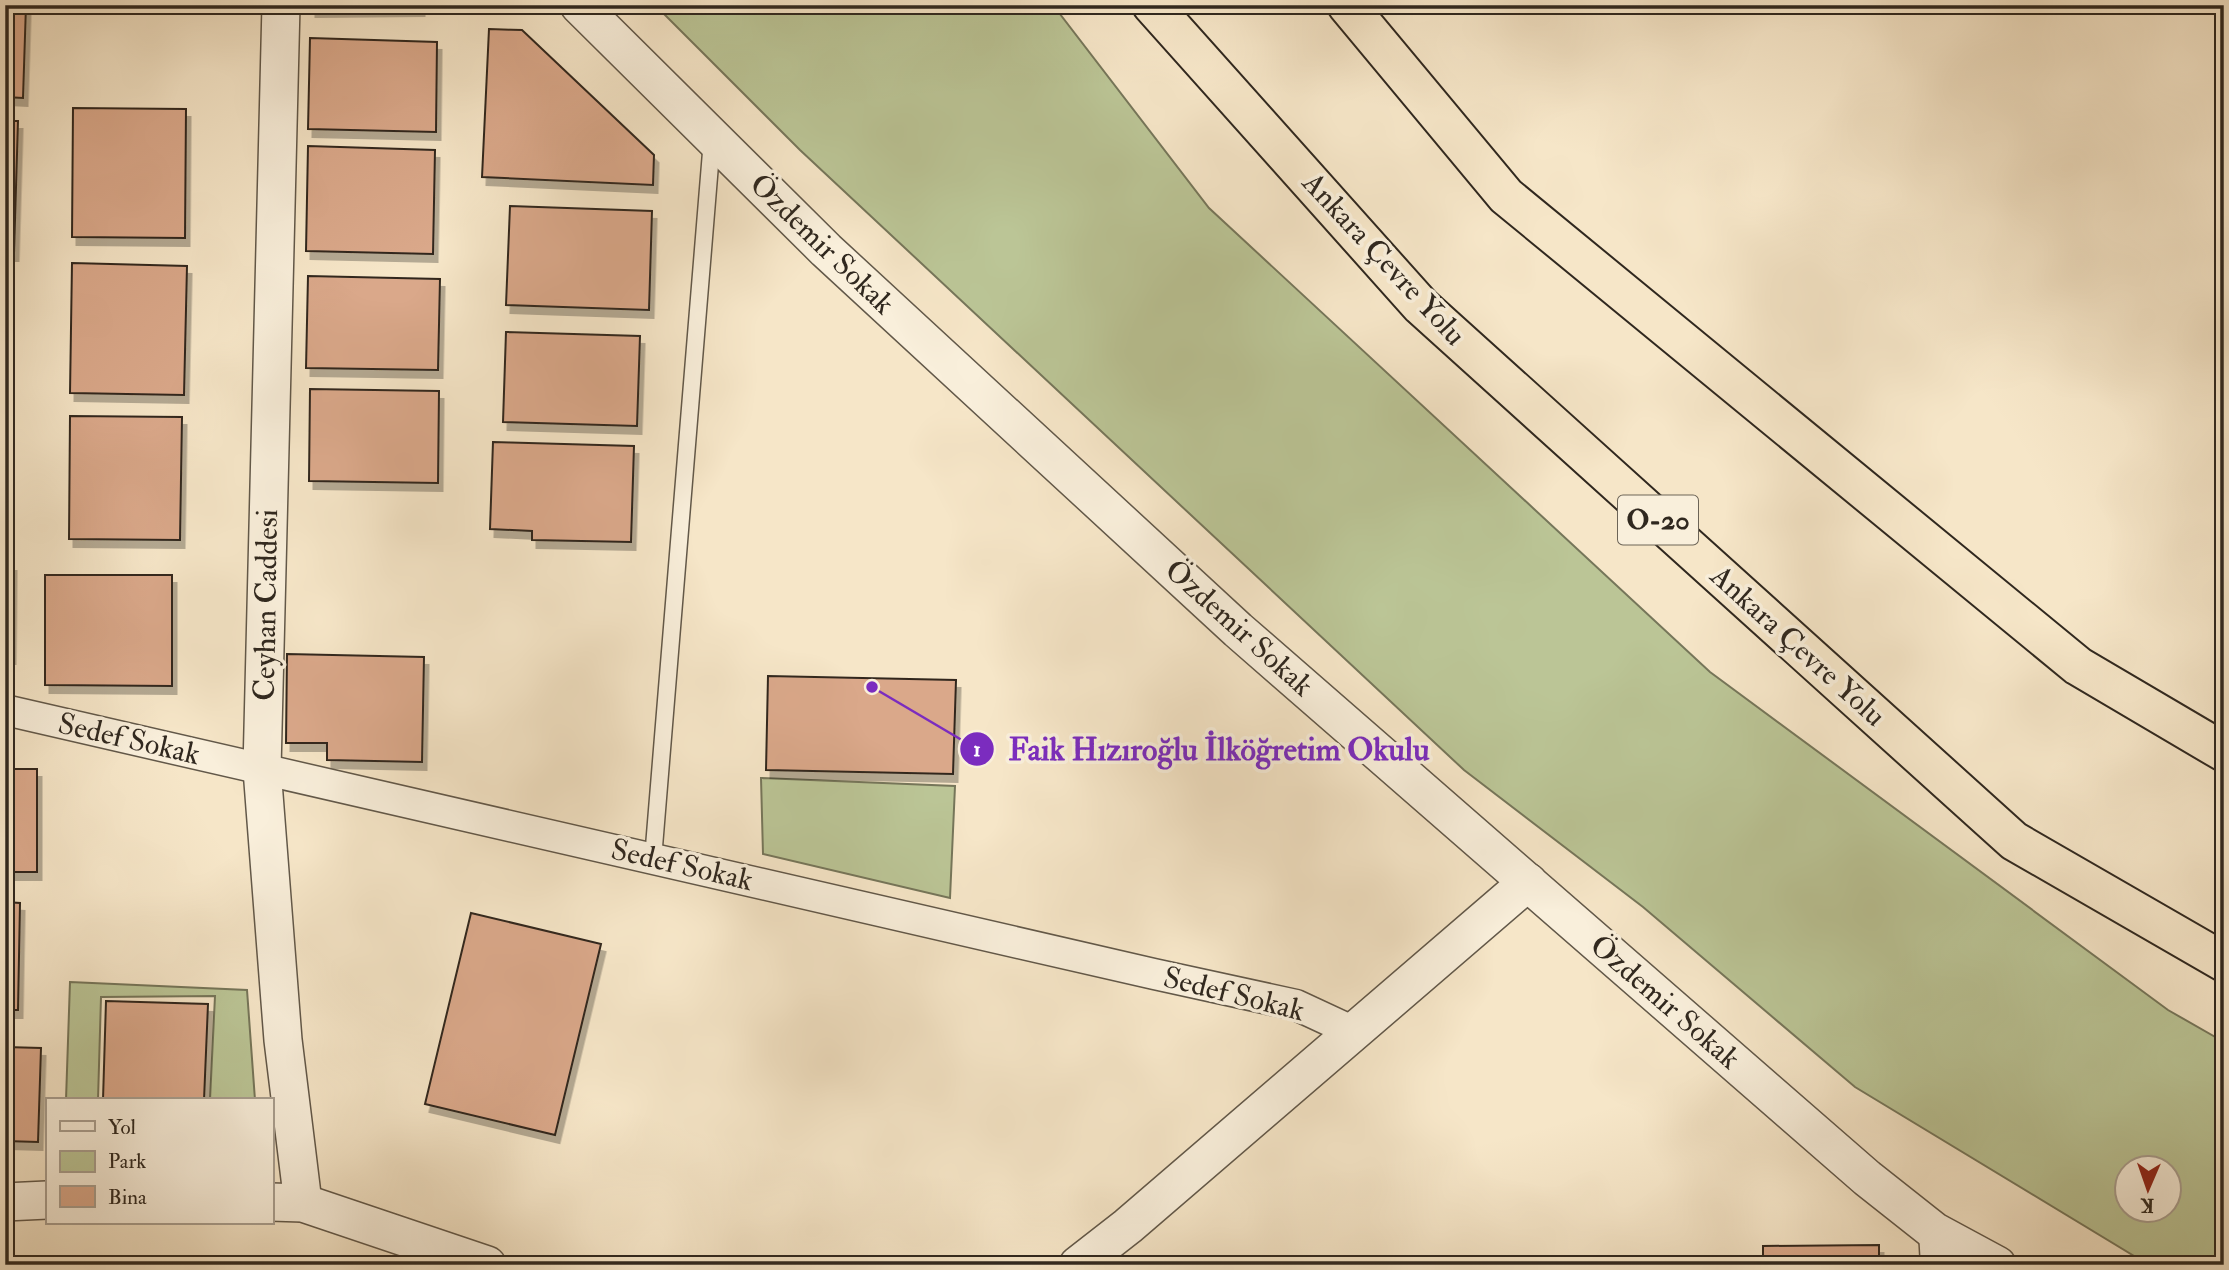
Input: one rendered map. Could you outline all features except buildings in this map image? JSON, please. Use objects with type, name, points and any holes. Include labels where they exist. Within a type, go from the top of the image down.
[{"type":"highway","name":"Ankara Çevre Yolu","points":[[1152,5],[1421,306],[2014,841],[2224,962]]},
{"type":"highway","points":[[1348,5],[1506,196],[2078,666],[2224,752]]},
{"type":"street","name":"Ceyhan Caddesi","points":[[281,5],[262,769],[284,1040],[287,1203]]},
{"type":"street","name":"Özdemir Sokak","points":[[579,5],[826,250],[1238,630],[1867,1178],[1935,1248],[1997,1265]]},
{"type":"street","name":"Sedef Sokak","points":[[5,710],[1297,1004],[1354,1032]]},
{"type":"street","points":[[1078,1265],[1128,1226],[1528,882]]},
{"type":"street","points":[[5,1202],[46,1200]]},
{"type":"street","points":[[287,1203],[488,1265]]},
{"type":"lane","points":[[653,859],[713,138]]},
{"type":"green space","points":[[655,5],[1053,5],[1209,208],[1710,672],[2168,1010],[2224,1042],[2224,1265],[2149,1265],[1855,1087],[1643,907],[1464,770],[800,150]]},
{"type":"green space","points":[[761,778],[955,786],[950,898],[763,854]]},
{"type":"green space","points":[[70,982],[247,990],[255,1098],[210,1098],[215,996],[101,997],[98,1098],[66,1098]]},
{"type":"place","name":"Faik Hızıroğlu İlköğretim Okulu","points":[[872,687]]}]
